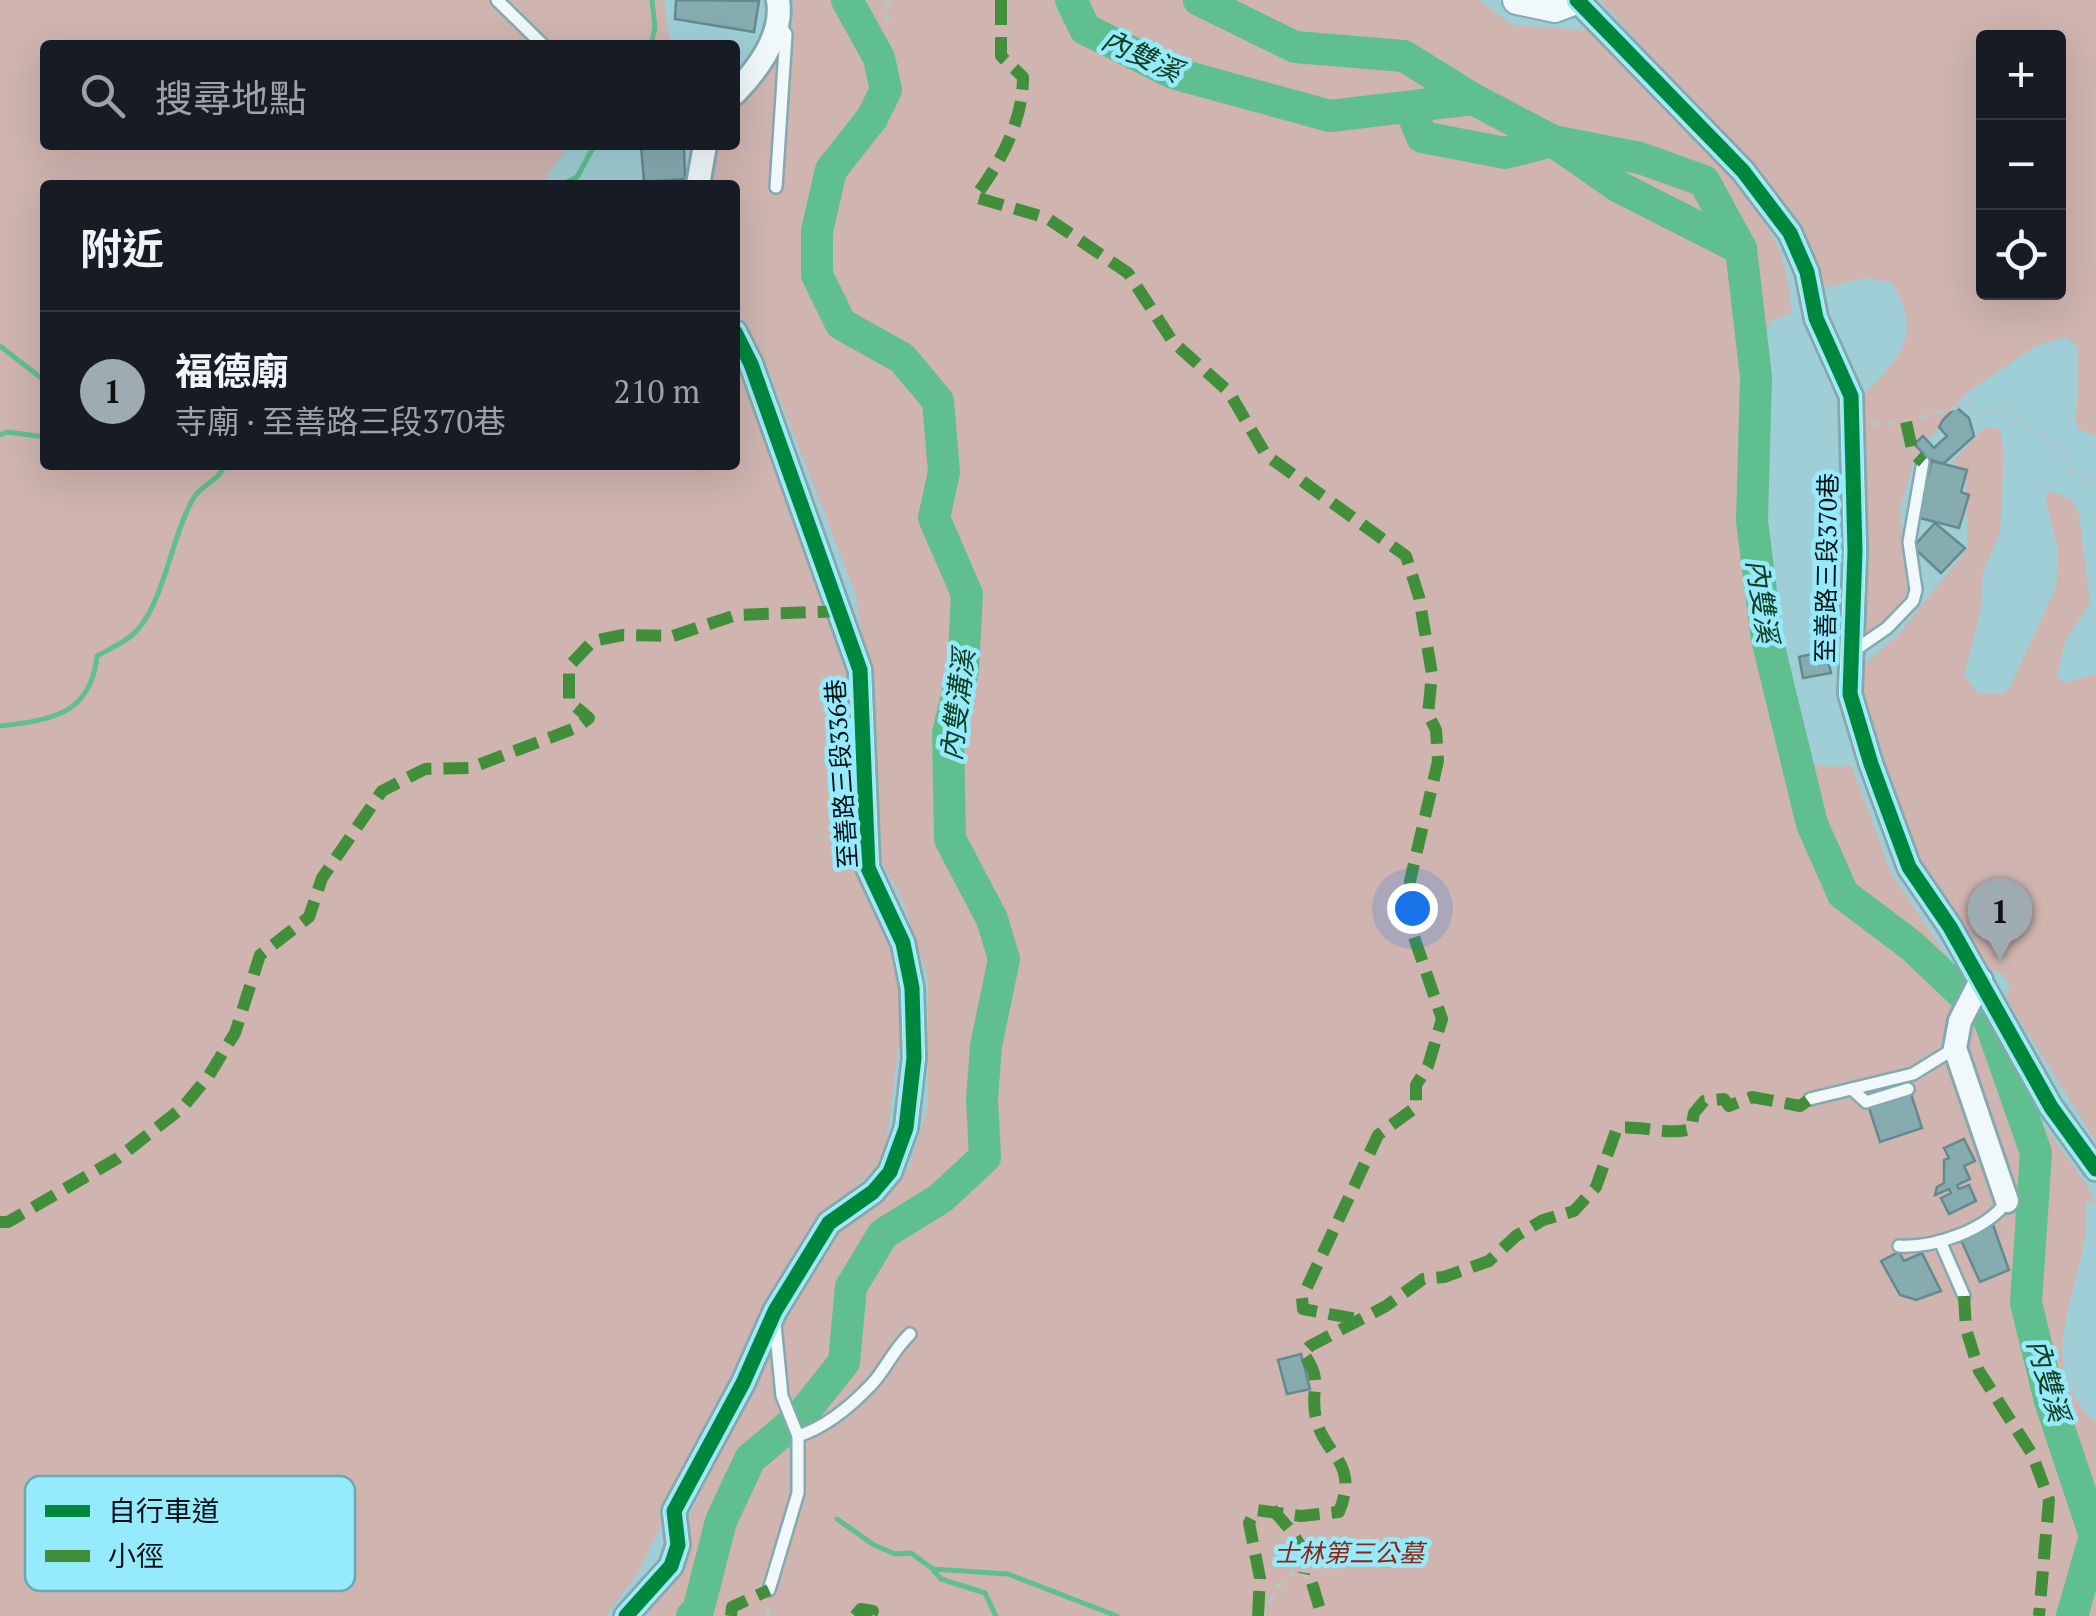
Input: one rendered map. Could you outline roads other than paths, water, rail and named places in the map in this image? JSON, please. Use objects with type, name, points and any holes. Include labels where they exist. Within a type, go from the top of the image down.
[{"type":"street","points":[[740,88],[757,70],[778,24],[778,0]]},
{"type":"street","points":[[1517,0],[1555,8],[1576,0]]},
{"type":"street","name":"至善路三段370巷","points":[[1576,0],[1744,171],[1790,232],[1807,272],[1816,318],[1851,396],[1855,551],[1848,654],[1850,694],[1910,867],[1981,980],[2051,1107],[2096,1168]]},
{"type":"street","points":[[699,180],[704,150]]},
{"type":"street","name":"至善路三段336巷","points":[[626,1616],[671,1566],[678,1546],[674,1511],[743,1383],[775,1311],[829,1223],[873,1192],[890,1172],[906,1128],[914,1058],[912,988],[903,943],[868,868],[860,670],[740,342]]},
{"type":"street","points":[[1981,980],[1960,1021],[1955,1048],[2007,1201]]},
{"type":"lane","points":[[497,0],[537,40]]},
{"type":"lane","points":[[776,187],[786,34],[778,24]]},
{"type":"lane","points":[[1848,654],[1887,628],[1914,601],[1916,590],[1908,542],[1923,462]]},
{"type":"lane","points":[[1810,1099],[1852,1090],[1864,1082],[1878,1084],[1913,1074],[1955,1048]]},
{"type":"lane","points":[[1852,1090],[1866,1102],[1908,1089]]},
{"type":"lane","points":[[1899,1246],[1925,1248],[1997,1215],[2007,1201]]},
{"type":"lane","points":[[1940,1241],[1964,1296]]},
{"type":"lane","points":[[769,1590],[798,1493],[798,1436],[786,1413],[776,1367],[775,1311]]},
{"type":"lane","points":[[798,1436],[830,1420],[874,1383],[890,1352],[910,1334]]},
{"type":"waterway","points":[[652,0],[652,40]]},
{"type":"waterway","name":"內雙溝溪","points":[[692,1616],[698,1611],[721,1521],[750,1459],[801,1416],[844,1362],[851,1287],[883,1234],[941,1198],[985,1157],[982,1099],[986,1046],[1004,959],[992,919],[950,839],[948,733],[963,670],[967,594],[934,518],[944,472],[938,401],[902,358],[841,324],[817,275],[817,231],[831,170],[872,118],[886,90],[879,58],[847,0]]},
{"type":"waterway","name":"內雙溪","points":[[1071,0],[1085,29],[1173,73],[1330,116],[1473,99],[1553,141],[1640,158],[1704,181],[1741,249],[1756,377],[1752,521],[1767,639],[1812,824],[1843,894],[1912,946],[1989,1019],[2036,1153],[2026,1303],[2050,1401],[2095,1536],[2072,1616]]},
{"type":"waterway","points":[[1199,0],[1295,47],[1404,56],[1473,99]]},
{"type":"waterway","points":[[1410,108],[1422,137],[1505,153],[1553,141],[1619,187],[1741,249]]},
{"type":"waterway","points":[[571,180],[577,177],[592,150]]},
{"type":"waterway","points":[[0,346],[40,377]]},
{"type":"waterway","points":[[0,435],[7,432],[40,436]]},
{"type":"waterway","points":[[0,726],[52,717],[77,702],[93,676],[97,656],[127,639],[142,624],[159,591],[185,514],[193,499],[221,470]]},
{"type":"waterway","points":[[801,1416],[805,1424]]},
{"type":"waterway","points":[[837,1519],[874,1545],[895,1554],[911,1553],[933,1569],[1008,1574],[1117,1616]]},
{"type":"waterway","points":[[934,1571],[941,1579],[985,1593],[996,1616]]},
{"type":"waterway","name":"內雙溝溪","points":[[698,1611],[702,1616]]},
{"type":"place","name":"福德廟","points":[[2000,960]]},
{"type":"park label","name":"士林第三公墓","points":[[1349,1552]]}]
